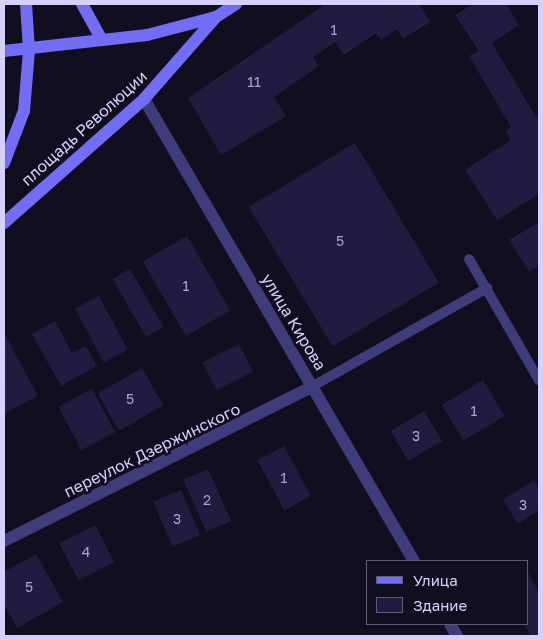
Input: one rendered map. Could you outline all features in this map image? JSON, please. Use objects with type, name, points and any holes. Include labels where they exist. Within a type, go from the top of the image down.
[{"type":"main road","name":"площадь Революции","points":[[4,163],[24,111],[28,50],[26,4]]},
{"type":"main road","points":[[82,4],[102,40]]},
{"type":"main road","points":[[4,51],[28,50],[147,35],[216,17],[236,4]]},
{"type":"main road","name":"площадь Революции","points":[[4,223],[144,99],[216,17]]},
{"type":"street","name":"улица Кирова","points":[[144,99],[413,560]]},
{"type":"street","name":"переулок Дзержинского","points":[[4,541],[313,386]]},
{"type":"street","points":[[451,625],[457,636]]},
{"type":"lane","points":[[469,259],[539,380]]},
{"type":"lane","points":[[313,386],[487,288]]},
{"type":"building","points":[[326,4],[419,4],[430,22],[403,39],[397,29],[381,40],[376,33],[344,55],[335,42],[313,57],[319,66],[274,97],[286,116],[221,155],[188,98]]},
{"type":"building","points":[[473,4],[506,4],[519,25],[492,43],[536,117],[539,115],[539,194],[497,220],[465,170],[511,140],[506,131],[511,127],[469,56],[479,51],[455,15]]},
{"type":"building","points":[[355,143],[439,283],[333,347],[249,207]]},
{"type":"building","points":[[539,222],[539,266],[529,272],[509,240]]},
{"type":"building","points":[[187,236],[230,310],[186,336],[143,262]]},
{"type":"building","points":[[130,269],[164,327],[146,337],[113,279]]},
{"type":"building","points":[[99,296],[128,350],[104,363],[75,309]]},
{"type":"building","points":[[55,321],[72,353],[86,346],[97,366],[61,386],[32,334]]},
{"type":"building","points":[[4,333],[38,396],[4,414]]},
{"type":"building","points":[[239,344],[253,372],[217,390],[202,363]]},
{"type":"building","points":[[142,368],[164,405],[119,431],[98,394]]},
{"type":"building","points":[[483,380],[505,416],[463,441],[442,405]]},
{"type":"building","points":[[92,389],[115,432],[81,450],[58,407]]},
{"type":"building","points":[[424,411],[442,441],[409,461],[391,431]]},
{"type":"building","points":[[284,446],[311,496],[284,510],[258,460]]},
{"type":"building","points":[[208,469],[231,521],[207,532],[183,480]]},
{"type":"building","points":[[534,480],[539,488],[539,510],[518,524],[503,500]]},
{"type":"building","points":[[181,490],[200,535],[173,547],[153,502]]},
{"type":"building","points":[[95,525],[114,562],[78,581],[59,543]]},
{"type":"building","points":[[36,554],[63,602],[17,628],[4,604],[4,572]]},
{"type":"building","points":[[528,573],[539,592],[539,636],[532,636],[525,625],[528,625]]}]
